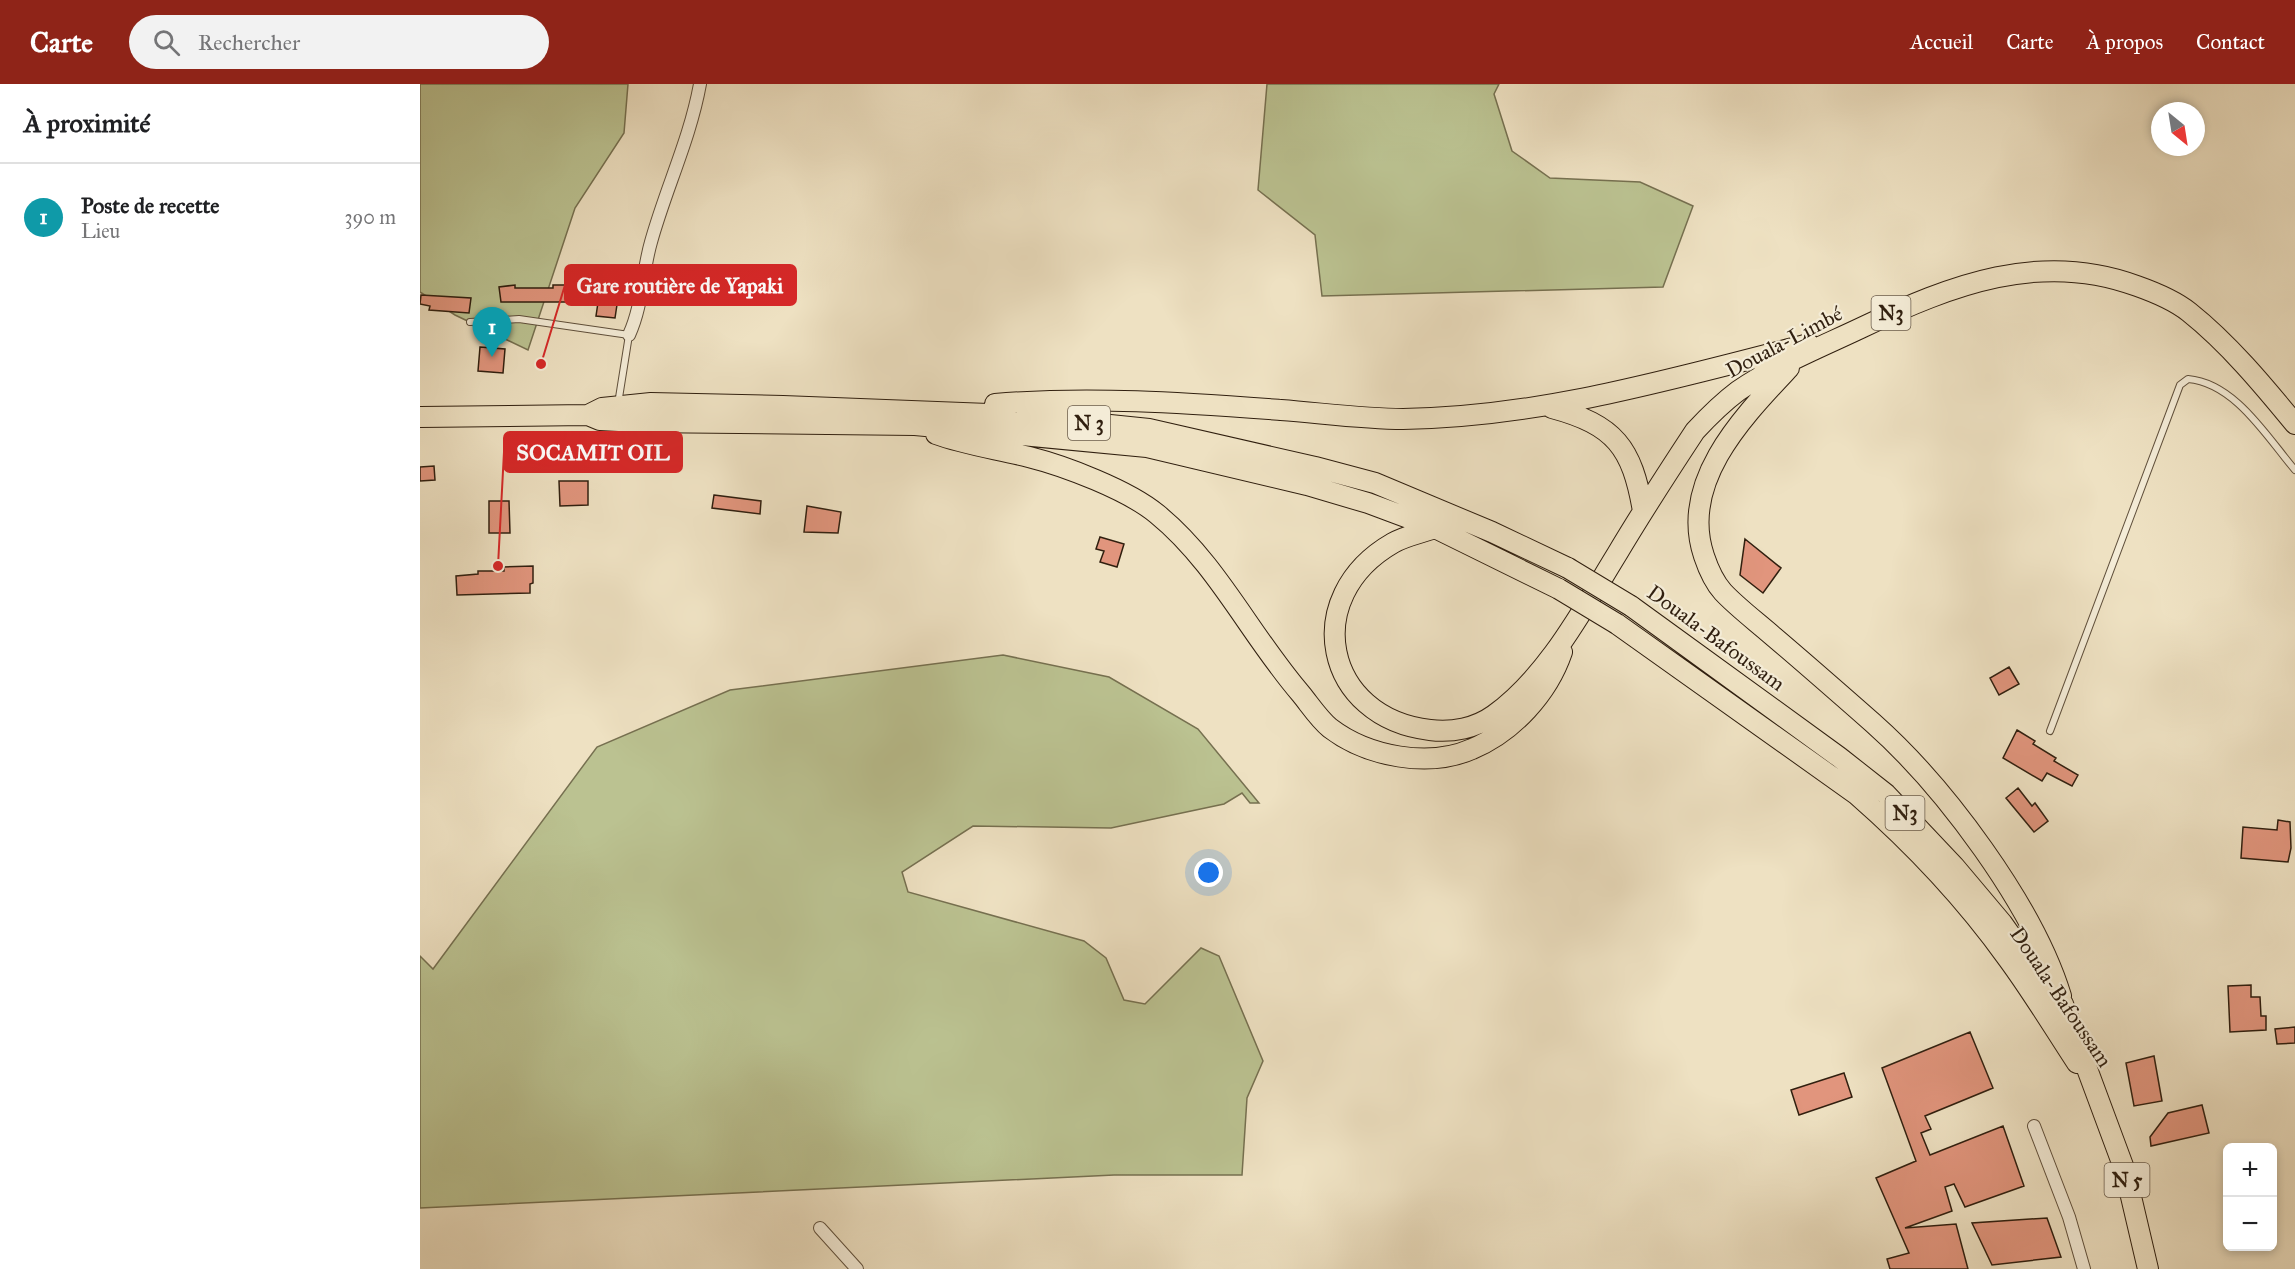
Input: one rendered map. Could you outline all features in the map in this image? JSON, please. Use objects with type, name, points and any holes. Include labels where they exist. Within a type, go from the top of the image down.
[{"type":"highway","name":"Douala-Limbé","points":[[1570,632],[1643,511],[1695,431],[1737,392],[1849,333],[1935,295],[1998,276],[2032,270],[2069,270],[2114,277],[2154,292],[2187,311],[2241,363],[2295,424]]},
{"type":"highway","points":[[918,417],[1045,400],[1149,400],[1402,419],[1479,414],[1613,395],[1849,333]]},
{"type":"highway","points":[[1798,358],[1749,412],[1714,463],[1703,487],[1699,514],[1703,555],[1713,579],[1722,591],[1875,724],[1940,794],[2007,885],[2030,924],[2052,965],[2063,1004]]},
{"type":"highway","name":"N 3","points":[[588,415],[602,408],[651,403],[918,417],[1147,447],[1307,485],[1435,528],[1558,589]]},
{"type":"highway","points":[[1546,406],[1586,417],[1613,437],[1631,459],[1643,511]]},
{"type":"highway","name":"N 3","points":[[420,417],[588,415],[600,420],[638,422],[1014,415],[1149,429],[1315,467],[1384,487],[1492,532],[1568,568]]},
{"type":"highway","points":[[918,417],[938,435],[1032,457],[1104,484],[1155,512],[1192,545],[1285,675],[1330,728],[1379,753],[1411,758],[1447,758],[1485,744],[1521,715],[1547,684],[1558,664],[1570,632]]},
{"type":"highway","points":[[1435,528],[1395,542],[1359,570],[1348,586],[1335,617],[1333,636],[1336,657],[1343,672],[1364,701],[1388,720],[1414,728],[1443,732],[1470,727],[1492,716],[1529,683],[1570,632]]},
{"type":"highway","name":"Douala-Bafoussam","points":[[1568,568],[1631,606],[1839,757],[1886,794],[1954,866],[1996,916],[2049,989],[2063,1004],[2097,1095]]},
{"type":"highway","name":"Douala-Bafoussam","points":[[1558,589],[1617,624],[1856,794],[1892,826],[1939,876],[2008,959],[2097,1095]]},
{"type":"highway","name":"N 5","points":[[2097,1095],[2125,1171],[2148,1269]]},
{"type":"street","points":[[629,335],[639,313],[650,245],[694,115],[700,84]]},
{"type":"street","points":[[2034,1126],[2069,1217],[2084,1269]]},
{"type":"street","points":[[820,1228],[857,1269]]},
{"type":"lane","points":[[470,322],[519,320],[629,335],[620,378],[618,406]]},
{"type":"lane","points":[[2050,731],[2180,385],[2188,379],[2201,380],[2224,392],[2254,421],[2295,470]]},
{"type":"green space","points":[[420,84],[628,84],[624,133],[575,208],[528,350],[455,315],[420,292]]},
{"type":"green space","points":[[1267,84],[1499,84],[1494,94],[1512,151],[1550,178],[1640,182],[1693,206],[1663,287],[1322,296],[1315,235],[1258,190]]},
{"type":"green space","points":[[1003,655],[1109,677],[1198,729],[1259,803],[1250,803],[1242,793],[1224,804],[1111,828],[973,826],[902,872],[908,892],[1084,941],[1106,958],[1124,1000],[1145,1004],[1201,948],[1219,956],[1263,1061],[1247,1098],[1242,1175],[1114,1175],[420,1208],[420,956],[433,969],[597,747],[730,690]]},
{"type":"building","points":[[515,285],[515,288],[553,288],[553,285],[578,285],[577,298],[567,298],[567,302],[501,302],[499,287]]},
{"type":"building","points":[[421,295],[471,298],[469,313],[429,310],[430,306],[420,304]]},
{"type":"building","points":[[599,296],[618,298],[615,318],[596,316]]},
{"type":"building","points":[[480,347],[505,349],[503,373],[478,371]]},
{"type":"building","points":[[434,466],[435,480],[420,481],[420,467]]},
{"type":"building","points":[[559,481],[588,481],[588,505],[560,506]]},
{"type":"building","points":[[714,495],[761,501],[760,514],[712,508]]},
{"type":"building","points":[[489,501],[509,501],[510,533],[489,533]]},
{"type":"building","points":[[807,506],[841,512],[838,533],[804,532]]},
{"type":"building","points":[[1100,537],[1124,544],[1117,567],[1100,562],[1104,551],[1096,549]]},
{"type":"building","points":[[1745,539],[1781,568],[1763,593],[1740,575]]},
{"type":"building","points":[[533,566],[533,583],[530,584],[530,593],[457,595],[456,576],[478,574],[478,571],[504,571],[504,567]]},
{"type":"building","points":[[2009,667],[2019,684],[1999,695],[1990,678]]},
{"type":"building","points":[[2017,730],[2035,741],[2033,744],[2056,758],[2054,761],[2078,775],[2072,786],[2047,773],[2042,781],[2003,758]]},
{"type":"building","points":[[2018,788],[2032,806],[2035,803],[2048,821],[2034,832],[2006,798]]},
{"type":"building","points":[[2278,820],[2290,822],[2291,848],[2288,862],[2241,858],[2243,827],[2277,830]]},
{"type":"building","points":[[2251,985],[2251,997],[2260,997],[2261,1016],[2266,1016],[2266,1030],[2230,1032],[2228,986]]},
{"type":"building","points":[[2295,1027],[2295,1043],[2277,1044],[2275,1029]]},
{"type":"building","points":[[1970,1032],[1993,1088],[1925,1116],[1931,1129],[1921,1133],[1930,1155],[2003,1126],[2024,1186],[1965,1207],[1954,1184],[1945,1187],[1952,1211],[1905,1228],[1956,1224],[1968,1269],[1890,1269],[1887,1259],[1909,1253],[1876,1178],[1916,1161],[1882,1068]]},
{"type":"building","points":[[2154,1056],[2162,1101],[2134,1106],[2126,1063]]},
{"type":"building","points":[[1844,1073],[1852,1097],[1799,1115],[1791,1090]]},
{"type":"building","points":[[2202,1105],[2209,1133],[2151,1146],[2150,1137],[2168,1113]]},
{"type":"building","points":[[2047,1218],[2061,1257],[1992,1265],[1972,1223]]},
{"type":"place","name":"Poste de recette","points":[[492,357]]},
{"type":"place","name":"Gare routière de Yapaki","points":[[541,364]]},
{"type":"place","name":"SOCAMIT OIL","points":[[498,566]]}]
